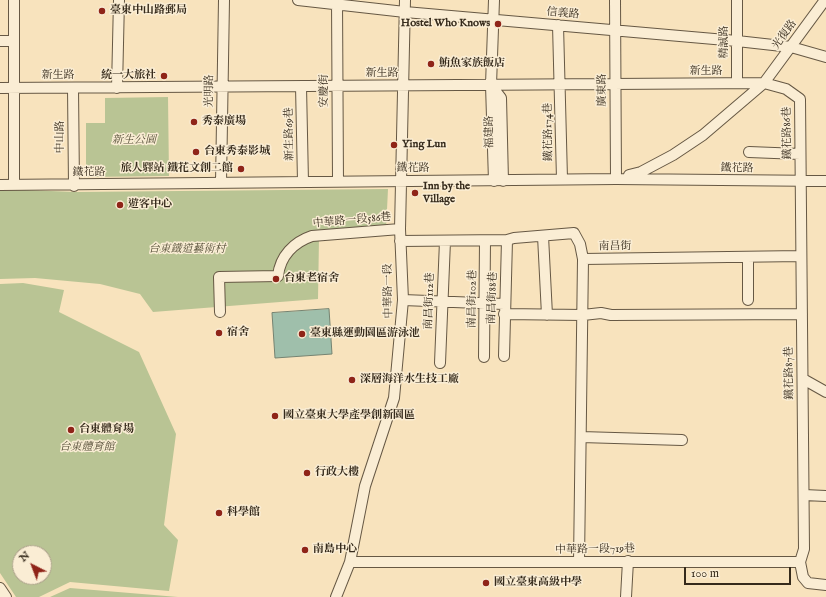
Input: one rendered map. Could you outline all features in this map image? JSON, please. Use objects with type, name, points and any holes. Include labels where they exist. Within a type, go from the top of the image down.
[{"type":"street","points":[[14,0],[14,186]]},
{"type":"street","points":[[117,88],[119,0]]},
{"type":"street","name":"光明路","points":[[221,183],[224,0]]},
{"type":"street","name":"信義路","points":[[298,0],[337,2],[405,12],[737,41],[791,47],[826,57]]},
{"type":"street","name":"中華路一段","points":[[336,597],[350,562],[366,486],[394,398],[403,300],[400,229],[406,0]]},
{"type":"street","points":[[491,85],[494,0]]},
{"type":"street","name":"廣東路","points":[[614,0],[616,179]]},
{"type":"street","name":"精誠路","points":[[737,0],[737,83]]},
{"type":"street","name":"光復路","points":[[616,179],[641,172],[673,155],[703,135],[764,83],[825,0]]},
{"type":"street","name":"安慶街","points":[[337,2],[338,181]]},
{"type":"street","name":"鐵花路174巷","points":[[558,25],[562,180]]},
{"type":"street","points":[[0,41],[14,41]]},
{"type":"street","name":"新生路","points":[[0,88],[764,83]]},
{"type":"street","name":"鐵花路86巷","points":[[764,83],[786,89],[800,99],[800,182]]},
{"type":"street","name":"福建路","points":[[491,85],[501,98],[498,181]]},
{"type":"street","name":"新生路69巷","points":[[301,86],[303,182]]},
{"type":"street","name":"中山路","points":[[73,88],[74,186]]},
{"type":"street","points":[[749,152],[800,154]]},
{"type":"street","name":"鐵花路","points":[[0,185],[74,186],[402,180],[498,181],[616,179],[800,182],[826,181]]},
{"type":"street","name":"鐵花路87巷","points":[[800,182],[804,495],[804,549],[800,562]]},
{"type":"street","name":"中華路一段586巷","points":[[220,312],[219,277],[278,276],[279,266],[285,255],[302,239],[312,236],[400,229]]},
{"type":"street","name":"南昌街","points":[[400,242],[507,240],[514,238],[574,233],[580,244],[583,259],[801,256]]},
{"type":"street","points":[[543,236],[547,315]]},
{"type":"street","name":"南昌街88巷","points":[[504,356],[504,304],[507,240]]},
{"type":"street","name":"南昌街112巷","points":[[440,363],[445,241]]},
{"type":"street","name":"南昌街102巷","points":[[484,358],[486,241]]},
{"type":"street","points":[[748,257],[748,300]]},
{"type":"street","points":[[579,562],[584,315],[583,259]]},
{"type":"street","points":[[403,300],[504,304]]},
{"type":"street","points":[[504,314],[802,314]]},
{"type":"street","points":[[802,379],[826,392]]},
{"type":"street","points":[[581,437],[682,440]]},
{"type":"street","points":[[804,495],[826,496]]},
{"type":"street","points":[[626,597],[628,561]]},
{"type":"street","name":"中華路一段719巷","points":[[350,562],[800,562]]},
{"type":"street","points":[[800,562],[803,578],[808,583],[826,585]]},
{"type":"street","points":[[0,588],[6,597]]},
{"type":"green space","name":"新生公園","points":[[168,97],[169,176],[86,177],[86,123],[105,123],[105,98]]},
{"type":"green space","name":"台東鐵道藝術村","points":[[0,189],[76,192],[388,189],[386,230],[319,238],[318,299],[153,312],[140,294],[100,284],[35,278],[0,279]]},
{"type":"green space","name":"台東體育館","points":[[23,283],[64,290],[59,312],[139,352],[176,434],[164,525],[178,540],[169,591],[70,582],[39,597],[16,597],[0,573],[0,284]]},
{"type":"green space","points":[[70,588],[178,597],[50,597]]},
{"type":"shaded area","name":"臺東縣運動園區游泳池","points":[[329,309],[332,354],[275,358],[272,313]]},
{"type":"place","name":"臺東中山路郵局","points":[[102,11]]},
{"type":"place","name":"Hostel Who Knows","points":[[498,24]]},
{"type":"place","name":"鮪魚家族飯店","points":[[431,64]]},
{"type":"place","name":"統一大旅社","points":[[164,76]]},
{"type":"place","name":"秀泰廣場","points":[[194,122]]},
{"type":"place","name":"Ying Lun","points":[[394,145]]},
{"type":"place","name":"台東秀泰影城","points":[[196,152]]},
{"type":"place","name":"旅人驛站 鐵花文創二館","points":[[241,169]]},
{"type":"place","name":"Inn by the Village","points":[[415,193]]},
{"type":"place","name":"遊客中心","points":[[120,205]]},
{"type":"place","name":"台東老宿舍","points":[[276,279]]},
{"type":"place","name":"宿舍","points":[[219,333]]},
{"type":"place","name":"臺東縣運動園區游泳池","points":[[302,334]]},
{"type":"place","name":"深層海洋水生技工廠","points":[[352,380]]},
{"type":"place","name":"國立臺東大學產學創新園區","points":[[275,416]]},
{"type":"place","name":"台東體育場","points":[[71,430]]},
{"type":"place","name":"行政大樓","points":[[307,473]]},
{"type":"place","name":"科學館","points":[[219,513]]},
{"type":"place","name":"南島中心","points":[[305,550]]},
{"type":"place","name":"國立臺東高級中學","points":[[486,583]]}]
